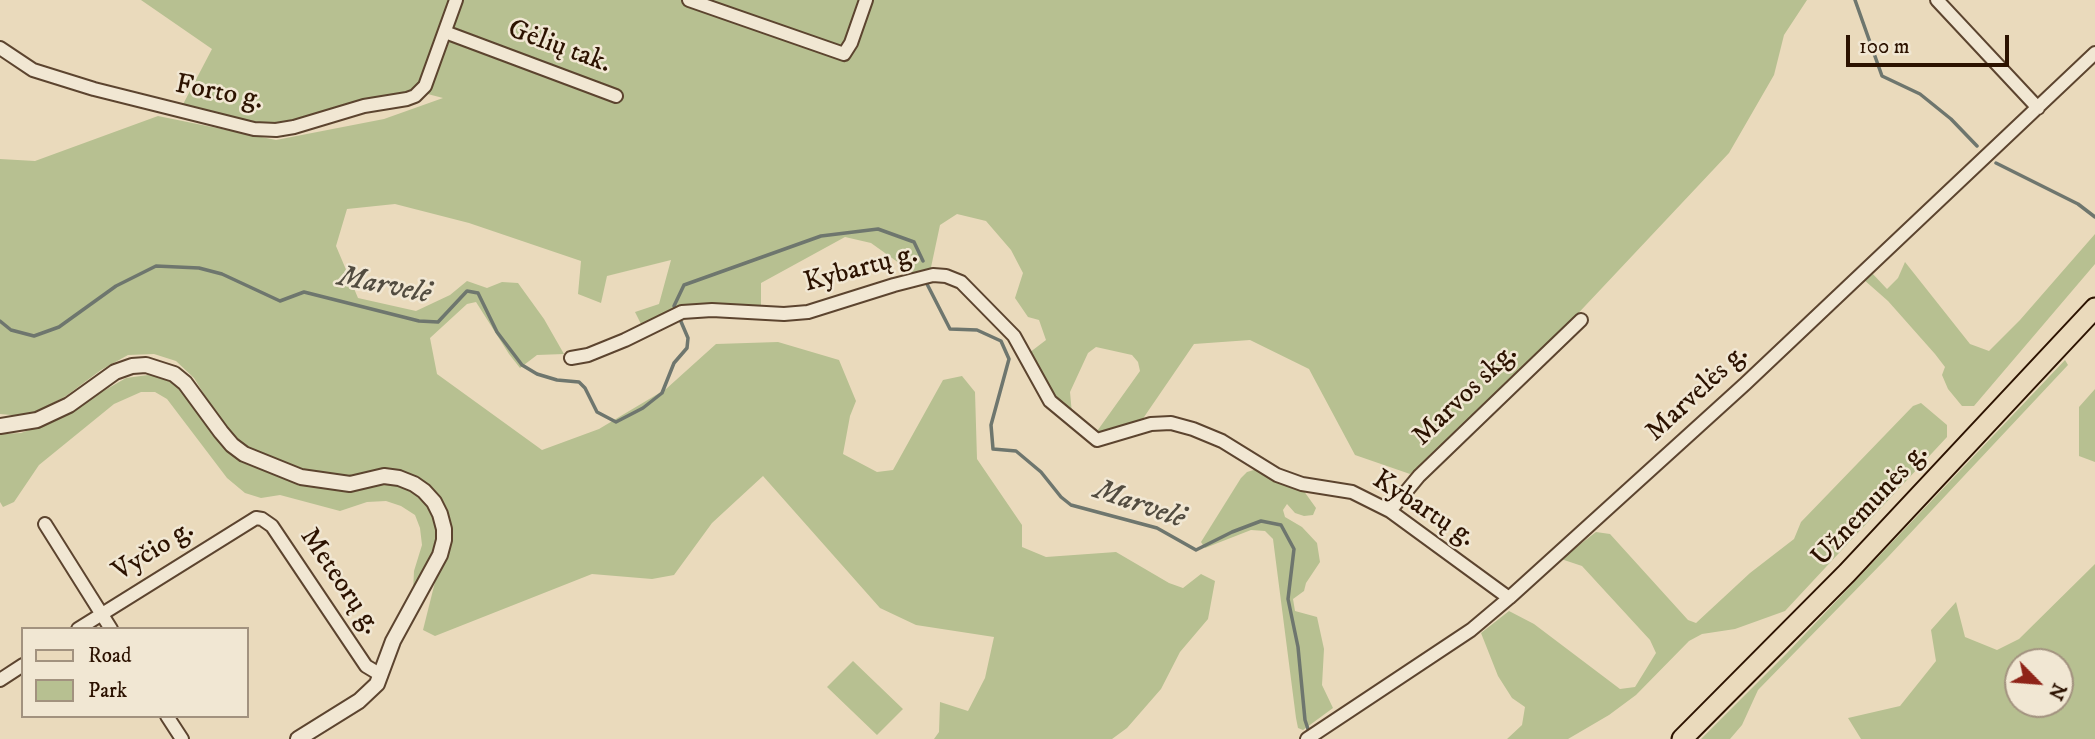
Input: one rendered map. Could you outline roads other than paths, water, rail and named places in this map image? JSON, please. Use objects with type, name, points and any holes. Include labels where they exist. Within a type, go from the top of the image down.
[{"type":"main road","name":"Užnemunės g.","points":[[1682,739],[1847,573],[2095,307]]},
{"type":"street","name":"Forto g.","points":[[0,48],[33,70],[94,89],[254,129],[276,130],[364,106],[415,96],[425,86],[456,0]]},
{"type":"street","points":[[689,0],[844,54],[851,43],[866,0]]},
{"type":"street","points":[[1937,0],[2038,108]]},
{"type":"street","name":"Gėlių tak.","points":[[444,32],[616,96]]},
{"type":"street","name":"Marvelės g.","points":[[1307,739],[1471,630],[1509,598],[1682,443],[2095,53]]},
{"type":"street","name":"Kybartų g.","points":[[571,358],[588,355],[678,315],[712,310],[784,314],[808,312],[894,285],[933,275],[946,276],[961,282],[1014,336],[1051,401],[1097,440],[1151,424],[1171,422],[1222,441],[1278,475],[1302,484],[1352,492],[1390,511],[1509,598]]},
{"type":"street","name":"Marvos skg.","points":[[1390,511],[1419,477],[1581,320]]},
{"type":"street","points":[[0,426],[37,420],[69,405],[115,372],[132,366],[146,365],[174,374],[185,383],[232,445],[256,459],[301,477],[320,481],[350,484],[384,476],[399,478],[414,484],[434,502],[444,528],[440,555],[393,641],[381,675],[370,693],[298,739]]},
{"type":"street","name":"Meteorų g.","points":[[256,518],[272,526],[366,666],[381,675]]},
{"type":"street","name":"Vyčio g.","points":[[81,627],[256,518]]},
{"type":"street","points":[[45,523],[110,627]]},
{"type":"street","points":[[0,680],[21,666]]},
{"type":"street","points":[[168,718],[182,739]]},
{"type":"waterway","points":[[1855,0],[1882,76],[1920,94],[1951,119],[1977,146]]},
{"type":"waterway","points":[[1996,163],[2078,204],[2095,217]]},
{"type":"waterway","name":"Marvelė","points":[[676,310],[674,306],[684,285],[821,236],[878,229],[914,242],[923,261]]},
{"type":"waterway","name":"Marvelė","points":[[0,321],[11,330],[34,336],[59,327],[116,286],[156,266],[199,268],[222,274],[280,301],[304,292],[419,321],[438,322],[467,291],[478,293],[497,332],[522,365],[537,374],[557,380],[579,382],[597,412],[616,422],[643,408],[662,393],[674,363],[687,348],[688,338],[679,317]]},
{"type":"waterway","name":"Marvelė","points":[[927,284],[950,329],[977,330],[1001,341],[1009,359],[991,425],[993,449],[1016,451],[1041,472],[1071,505],[1157,528],[1196,550],[1261,521],[1281,525],[1294,549],[1288,599],[1298,647],[1305,720],[1309,732]]}]
